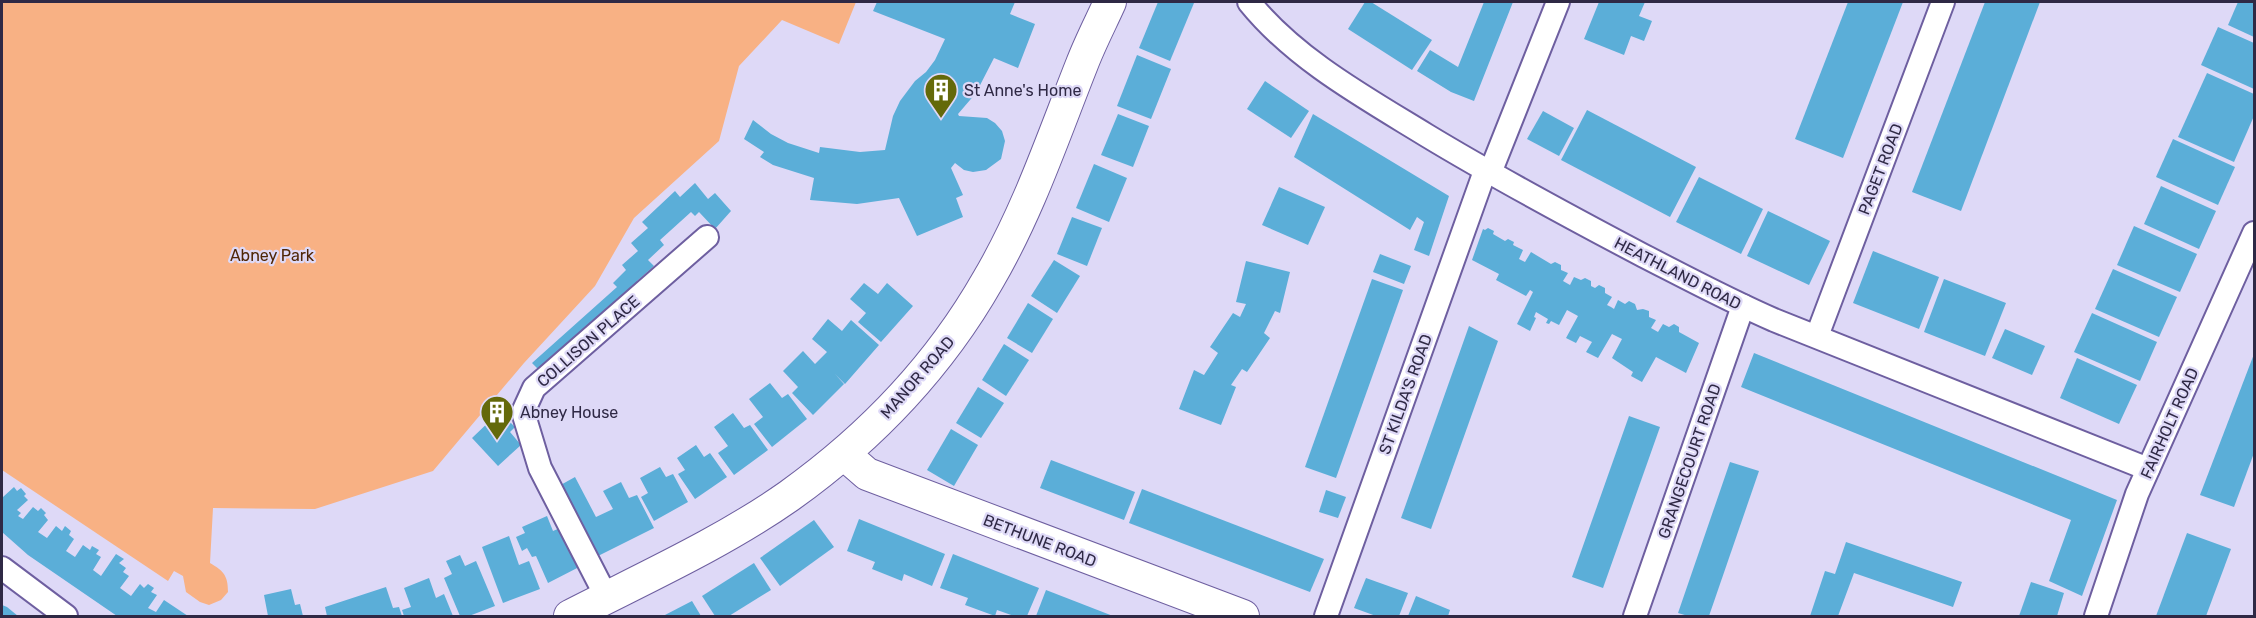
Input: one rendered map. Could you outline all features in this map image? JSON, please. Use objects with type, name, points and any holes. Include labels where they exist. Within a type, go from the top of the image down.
[{"type":"main road","name":"MANOR ROAD","points":[[570,616],[739,527],[788,496],[844,454],[921,376],[961,325],[1013,233],[1048,155],[1083,62],[1110,2]]},
{"type":"main road","name":"BETHUNE ROAD","points":[[844,454],[867,474],[1243,616]]},
{"type":"street","name":"HEATHLAND ROAD","points":[[1249,2],[1296,48],[1374,103],[1487,172],[1743,306],[2148,469]]},
{"type":"street","name":"ST KILDA'S ROAD","points":[[1326,616],[1487,172],[1558,2]]},
{"type":"street","name":"PAGET ROAD","points":[[1817,336],[1943,2]]},
{"type":"street","name":"FAIRHOLT ROAD","points":[[2096,616],[2137,494],[2254,233]]},
{"type":"street","name":"COLLISON PLACE","points":[[607,598],[540,468],[523,412],[534,388],[707,237]]},
{"type":"street","name":"GRANGECOURT ROAD","points":[[1635,616],[1743,306]]},
{"type":"street","points":[[2,568],[66,616]]},
{"type":"green space","name":"Abney Park","points":[[2,2],[856,2],[839,44],[782,20],[739,66],[719,141],[634,218],[595,286],[524,363],[433,471],[315,509],[213,508],[210,563],[224,574],[228,592],[221,600],[209,605],[200,602],[186,592],[183,576],[174,571],[168,581],[2,470]]},
{"type":"building","name":"St Anne's Home","points":[[877,2],[1015,2],[1010,14],[1035,24],[1018,68],[994,58],[976,93],[958,114],[959,116],[987,118],[995,123],[1002,131],[1005,141],[1001,159],[986,170],[973,172],[964,170],[955,163],[951,168],[963,195],[956,198],[963,217],[917,236],[899,198],[857,204],[810,200],[814,178],[773,165],[760,157],[764,152],[744,139],[753,120],[771,134],[788,143],[819,153],[820,147],[860,152],[885,150],[893,116],[900,101],[935,60],[945,39],[873,11]]},
{"type":"building","points":[[1158,2],[1194,3],[1170,61],[1139,48]]},
{"type":"building","points":[[1365,2],[1371,2],[1432,40],[1412,70],[1348,29]]},
{"type":"building","points":[[1484,2],[1513,2],[1474,101],[1451,92],[1417,71],[1430,50],[1458,67]]},
{"type":"building","points":[[1599,2],[1645,2],[1639,16],[1652,21],[1644,41],[1631,36],[1624,55],[1584,39]]},
{"type":"building","points":[[1848,2],[1903,2],[1843,158],[1795,139]]},
{"type":"building","points":[[1985,2],[2040,2],[1961,211],[1912,192]]},
{"type":"building","points":[[2238,2],[2254,2],[2254,37],[2228,25]]},
{"type":"building","points":[[2218,27],[2254,43],[2254,89],[2201,65]]},
{"type":"building","points":[[1137,55],[1171,69],[1151,119],[1117,106]]},
{"type":"building","points":[[2207,73],[2254,94],[2254,116],[2234,162],[2178,137]]},
{"type":"building","points":[[1265,81],[1309,111],[1291,138],[1247,109]]},
{"type":"building","points":[[1587,110],[1696,167],[1670,217],[1561,160]]},
{"type":"building","points":[[1543,111],[1574,128],[1559,156],[1527,139]]},
{"type":"building","points":[[1118,114],[1149,126],[1133,167],[1101,155]]},
{"type":"building","points":[[1313,114],[1449,196],[1429,256],[1414,250],[1424,222],[1417,217],[1410,230],[1294,157]]},
{"type":"building","points":[[2173,139],[2235,167],[2218,205],[2156,177]]},
{"type":"building","points":[[1094,164],[1127,178],[1109,222],[1076,208]]},
{"type":"building","points":[[1699,177],[1763,209],[1741,254],[1676,222]]},
{"type":"building","points":[[695,183],[708,199],[715,193],[731,211],[715,229],[699,212],[695,216],[691,212],[660,240],[664,245],[648,260],[654,266],[637,281],[644,288],[544,375],[532,363],[617,287],[613,283],[626,270],[622,265],[638,251],[631,243],[648,228],[642,222],[675,191],[680,197]]},
{"type":"building","points":[[2161,186],[2216,211],[2199,249],[2144,224]]},
{"type":"building","points":[[1279,187],[1325,207],[1308,245],[1262,225]]},
{"type":"building","points":[[1768,211],[1830,241],[1809,285],[1747,256]]},
{"type":"building","points":[[1072,217],[1102,228],[1087,266],[1057,254]]},
{"type":"building","points":[[2134,226],[2197,254],[2180,292],[2117,265]]},
{"type":"building","points":[[1488,228],[1494,231],[1493,234],[1505,241],[1508,239],[1514,242],[1513,245],[1523,250],[1519,259],[1525,262],[1531,252],[1551,264],[1555,262],[1561,265],[1561,270],[1568,273],[1563,281],[1570,285],[1574,277],[1591,281],[1591,286],[1595,288],[1599,285],[1605,288],[1605,293],[1612,297],[1607,305],[1614,309],[1618,300],[1625,304],[1629,301],[1635,304],[1637,310],[1649,311],[1649,317],[1656,320],[1651,328],[1658,332],[1663,324],[1669,327],[1674,324],[1679,327],[1679,332],[1699,343],[1686,373],[1656,357],[1642,382],[1631,376],[1633,372],[1612,358],[1622,339],[1612,334],[1598,358],[1586,352],[1592,342],[1580,336],[1576,343],[1566,338],[1578,316],[1567,310],[1559,325],[1551,321],[1549,324],[1546,323],[1548,319],[1536,312],[1534,317],[1536,318],[1530,331],[1517,324],[1533,292],[1530,290],[1526,296],[1496,280],[1499,274],[1472,260],[1483,229]]},
{"type":"building","points":[[1873,251],[1939,277],[1919,329],[1853,303]]},
{"type":"building","points":[[1380,254],[1411,266],[1404,284],[1373,272]]},
{"type":"building","points":[[1054,260],[1080,276],[1057,313],[1031,296]]},
{"type":"building","points":[[1246,261],[1290,272],[1280,313],[1275,311],[1264,333],[1270,338],[1247,372],[1242,369],[1231,385],[1236,387],[1221,425],[1179,409],[1194,370],[1204,375],[1218,353],[1210,347],[1233,313],[1240,317],[1246,304],[1236,302]]},
{"type":"building","points":[[2113,269],[2177,297],[2159,337],[2095,309]]},
{"type":"building","points":[[1372,279],[1403,290],[1336,478],[1305,467]]},
{"type":"building","points":[[1944,279],[2006,303],[1985,356],[1924,332]]},
{"type":"building","points":[[864,283],[878,294],[887,283],[913,306],[881,342],[858,322],[866,313],[850,299]]},
{"type":"building","points":[[1028,303],[1053,319],[1032,353],[1007,338]]},
{"type":"building","points":[[2092,313],[2157,342],[2140,381],[2074,352]]},
{"type":"building","points":[[828,319],[842,331],[851,320],[879,345],[845,384],[835,374],[844,384],[813,415],[792,393],[798,387],[783,371],[803,351],[815,364],[827,352],[812,339]]},
{"type":"building","points":[[1469,326],[1498,341],[1431,529],[1401,518]]},
{"type":"building","points":[[2005,329],[2045,346],[2032,375],[1992,358]]},
{"type":"building","points":[[1004,344],[1029,360],[1006,396],[982,380]]},
{"type":"building","points":[[1754,353],[2117,500],[2082,596],[2049,581],[2071,520],[1741,387]]},
{"type":"building","points":[[2254,354],[2254,453],[2234,507],[2200,495]]},
{"type":"building","points":[[2077,358],[2137,385],[2119,424],[2060,398]]},
{"type":"building","points":[[770,383],[782,398],[788,394],[807,419],[772,447],[754,424],[763,417],[749,399]]},
{"type":"building","points":[[978,387],[1004,403],[981,438],[956,423]]},
{"type":"building","points":[[733,413],[744,428],[750,425],[768,450],[734,475],[718,453],[728,446],[714,427]]},
{"type":"building","name":"Abney House","points":[[503,415],[515,427],[510,432],[521,445],[498,466],[472,438],[495,416],[499,419]]},
{"type":"building","points":[[1629,416],[1660,427],[1603,588],[1572,577]]},
{"type":"building","points":[[951,429],[978,445],[954,486],[927,470]]},
{"type":"building","points":[[696,445],[704,457],[710,453],[727,477],[695,499],[678,474],[685,470],[677,458]]},
{"type":"building","points":[[1051,460],[1135,492],[1124,520],[1040,488]]},
{"type":"building","points":[[1730,462],[1759,471],[1709,616],[1688,616],[1678,613]]},
{"type":"building","points":[[660,467],[666,477],[673,474],[688,502],[654,521],[641,497],[648,493],[640,478]]},
{"type":"building","points":[[575,477],[596,517],[613,509],[603,491],[621,482],[629,498],[637,495],[654,528],[592,559],[557,487]]},
{"type":"building","points":[[14,487],[17,491],[21,488],[28,500],[17,510],[21,513],[18,516],[23,519],[33,507],[38,511],[41,508],[46,513],[44,515],[48,520],[38,532],[47,538],[56,526],[62,531],[65,526],[71,531],[69,535],[74,539],[66,551],[75,557],[83,545],[90,550],[92,546],[99,550],[96,554],[101,557],[93,570],[101,576],[116,554],[124,559],[119,563],[126,568],[123,572],[129,576],[120,588],[131,596],[140,584],[144,588],[148,584],[154,588],[151,592],[157,595],[148,608],[156,612],[164,600],[188,616],[117,616],[28,555],[2,532],[2,496]]},
{"type":"building","points":[[1142,489],[1324,559],[1310,592],[1129,523]]},
{"type":"building","points":[[1326,490],[1346,497],[1338,518],[1319,512]]},
{"type":"building","points":[[547,516],[553,531],[560,528],[583,565],[548,583],[536,556],[532,557],[527,548],[522,551],[516,537],[525,533],[522,527]]},
{"type":"building","points":[[859,519],[945,554],[932,586],[904,574],[902,581],[872,569],[875,562],[847,551]]},
{"type":"building","points":[[814,520],[834,547],[780,586],[760,558]]},
{"type":"building","points":[[2187,533],[2231,549],[2206,616],[2156,616]]},
{"type":"building","points":[[509,536],[519,565],[529,561],[540,589],[503,603],[482,547]]},
{"type":"building","points":[[1846,542],[1962,582],[1953,607],[1854,573],[1838,616],[1810,616],[1825,571],[1835,574]]},
{"type":"building","points":[[953,554],[1039,588],[1027,616],[1014,616],[997,610],[995,616],[965,605],[968,598],[940,588]]},
{"type":"building","points":[[460,555],[465,566],[476,561],[495,606],[469,616],[460,616],[444,578],[452,574],[446,561]]},
{"type":"building","points":[[754,563],[771,590],[729,616],[715,616],[702,596]]},
{"type":"building","points":[[429,578],[436,598],[444,594],[453,616],[404,616],[402,610],[411,607],[404,588]]},
{"type":"building","points":[[1366,578],[1408,593],[1399,616],[1376,616],[1354,608]]},
{"type":"building","points":[[2031,582],[2064,593],[2057,616],[2019,616]]},
{"type":"building","points":[[386,587],[393,608],[399,607],[402,616],[327,616],[325,607]]},
{"type":"building","points":[[291,589],[295,605],[300,604],[303,616],[268,616],[264,595]]},
{"type":"building","points":[[1046,590],[1113,616],[1036,616]]},
{"type":"building","points":[[1416,596],[1450,610],[1448,616],[1408,616]]},
{"type":"building","points":[[692,601],[701,616],[663,616]]},
{"type":"building","points":[[2,605],[7,607],[18,616],[2,616]]},
{"type":"place","name":"St Anne's Home","points":[[941,119]]},
{"type":"place","name":"Abney House","points":[[497,441]]}]
